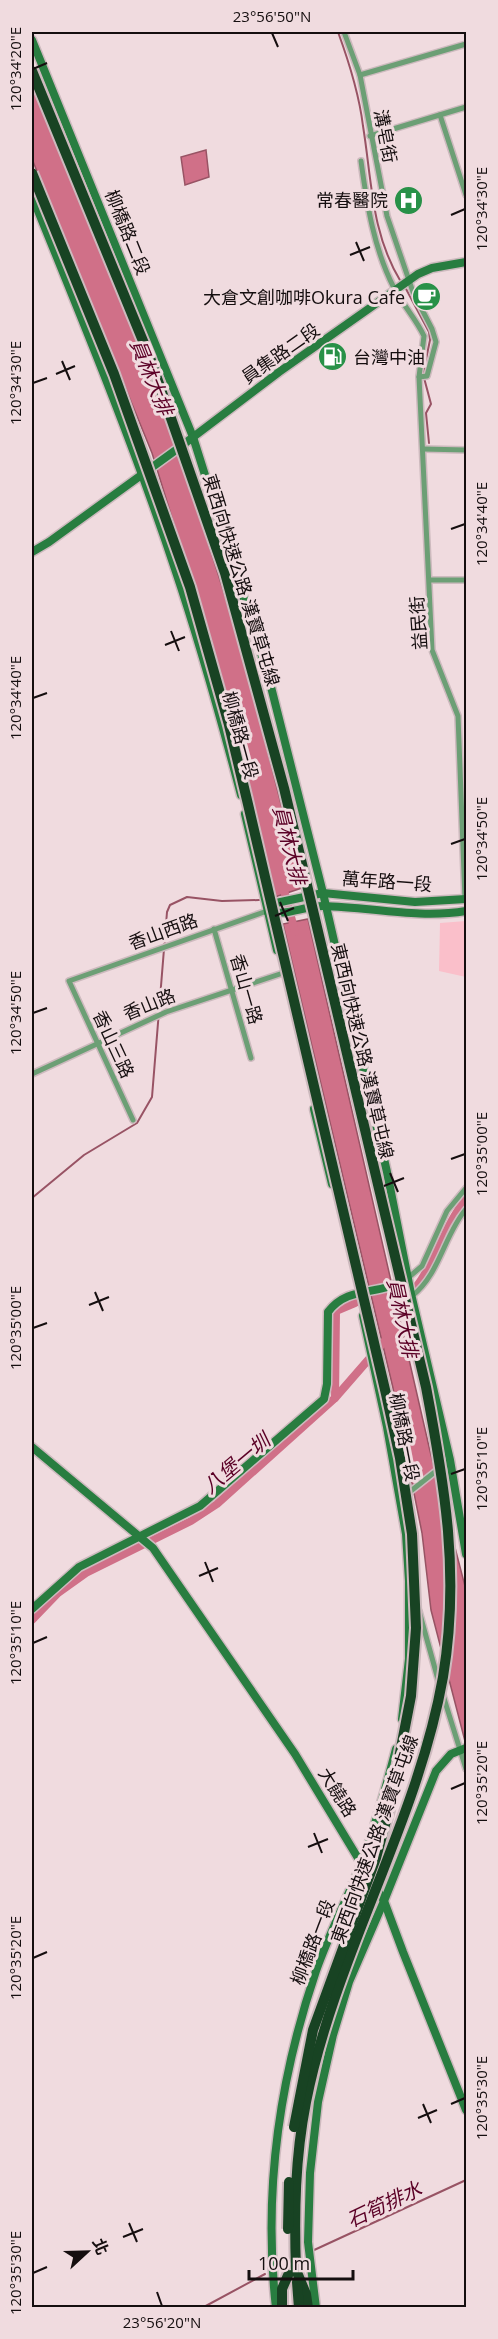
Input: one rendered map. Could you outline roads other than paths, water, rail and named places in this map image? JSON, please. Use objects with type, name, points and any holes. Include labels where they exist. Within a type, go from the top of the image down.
[{"type":"highway","name":"東西向快速公路 漢寶草屯線","points":[[32,71],[150,358],[225,573],[284,788],[426,1387],[444,1486],[450,1540],[450,1618],[442,1677],[429,1736],[408,1803],[344,1971],[324,2032],[306,2100],[296,2172],[292,2307]]},
{"type":"highway","name":"東西向快速公路 漢寶草屯線","points":[[32,172],[114,374],[190,587],[229,725],[386,1394],[409,1504],[416,1628],[411,1696],[389,1810],[376,1858],[313,2030],[293,2138],[287,2203],[293,2271],[299,2307]]},
{"type":"highway","points":[[282,2307],[282,2289],[293,2271],[306,2294],[308,2307]]},
{"type":"main road","name":"柳橋路二段","points":[[32,40],[193,437]]},
{"type":"main road","points":[[32,196],[142,475],[32,552]]},
{"type":"main road","name":"員集路二段","points":[[142,475],[279,372],[423,270],[466,262]]},
{"type":"main road","name":"柳橋路一段","points":[[193,437],[268,675],[323,893],[450,1460],[466,1554]]},
{"type":"main road","name":"柳橋路一段","points":[[142,475],[176,571],[223,727],[358,1293],[406,1534],[409,1581],[409,1659],[402,1720],[381,1806],[362,1862],[317,1968],[289,2062],[272,2172],[273,2278],[276,2307]]},
{"type":"main road","name":"萬年路一段","points":[[267,911],[276,903],[323,893],[415,902],[466,899]]},
{"type":"main road","name":"萬年路一段","points":[[267,911],[278,914],[309,906],[415,915],[466,911]]},
{"type":"main road","points":[[32,1609],[79,1567],[200,1506],[324,1399],[327,1384],[328,1312],[354,1292],[399,1283],[409,1277]]},
{"type":"main road","points":[[32,1447],[140,1535]]},
{"type":"main road","name":"大饒路","points":[[140,1535],[153,1548],[289,1744],[362,1862],[384,1901],[466,2110]]},
{"type":"main road","points":[[316,2307],[308,2242],[310,2173],[318,2102],[333,2035],[349,1982],[436,1771],[451,1754],[464,1749]]},
{"type":"street","name":"溝皂街","points":[[344,32],[360,75],[387,216],[413,292],[436,342],[427,376],[419,377]]},
{"type":"street","points":[[360,75],[466,45]]},
{"type":"street","points":[[370,136],[466,107]]},
{"type":"street","points":[[440,115],[466,195]]},
{"type":"street","name":"益民街","points":[[361,161],[369,220],[396,291],[424,336],[419,377],[432,650],[458,716],[466,899]]},
{"type":"street","points":[[423,449],[466,450]]},
{"type":"street","points":[[430,580],[466,580]]},
{"type":"street","name":"香山西路","points":[[69,981],[267,911]]},
{"type":"street","name":"香山一路","points":[[214,929],[250,1058]]},
{"type":"street","name":"香山路","points":[[32,1074],[166,1012],[283,973]]},
{"type":"street","name":"香山三路","points":[[69,981],[133,1120]]},
{"type":"street","points":[[409,1277],[422,1266],[447,1211],[466,1188]]},
{"type":"street","points":[[412,1296],[428,1279],[457,1220],[466,1209]]},
{"type":"street","points":[[400,1499],[450,1460]]},
{"type":"street","points":[[409,1581],[417,1600],[433,1666],[464,1749],[466,1770]]},
{"type":"water","points":[[32,82],[170,422],[244,656],[302,888],[275,897],[234,719],[152,453],[32,159]]},
{"type":"water","points":[[206,150],[209,177],[185,185],[181,157]]},
{"type":"water","points":[[308,919],[430,1451],[466,1590],[466,1745],[431,1610],[422,1533],[393,1388],[283,924]]},
{"type":"waterway","points":[[338,32],[359,102],[378,226],[391,263],[401,282]]},
{"type":"waterway","points":[[405,287],[429,332],[430,340],[423,374],[431,404],[426,413],[429,443]]},
{"type":"waterway","name":"員林大排","points":[[283,886],[295,932]]},
{"type":"waterway","points":[[32,1198],[84,1155],[137,1123],[152,1097],[167,912],[170,905],[187,897],[222,901],[259,900]]},
{"type":"waterway","name":"八堡一圳","points":[[411,1288],[417,1286],[424,1276],[452,1220],[466,1199]]},
{"type":"waterway","name":"八堡一圳","points":[[32,1620],[58,1593],[86,1573],[191,1521],[217,1504],[335,1398],[336,1311],[355,1303]]},
{"type":"waterway","points":[[335,1398],[389,1336]]},
{"type":"waterway","name":"石筍排水","points":[[312,2251],[466,2180]]},
{"type":"waterway","name":"石筍排水","points":[[202,2308],[265,2274]]},
{"type":"place","name":"常春醫院","points":[[409,200]]},
{"type":"place","name":"大倉文創咖啡Okura Cafe","points":[[426,297]]},
{"type":"place","name":"台灣中油","points":[[332,357]]}]
